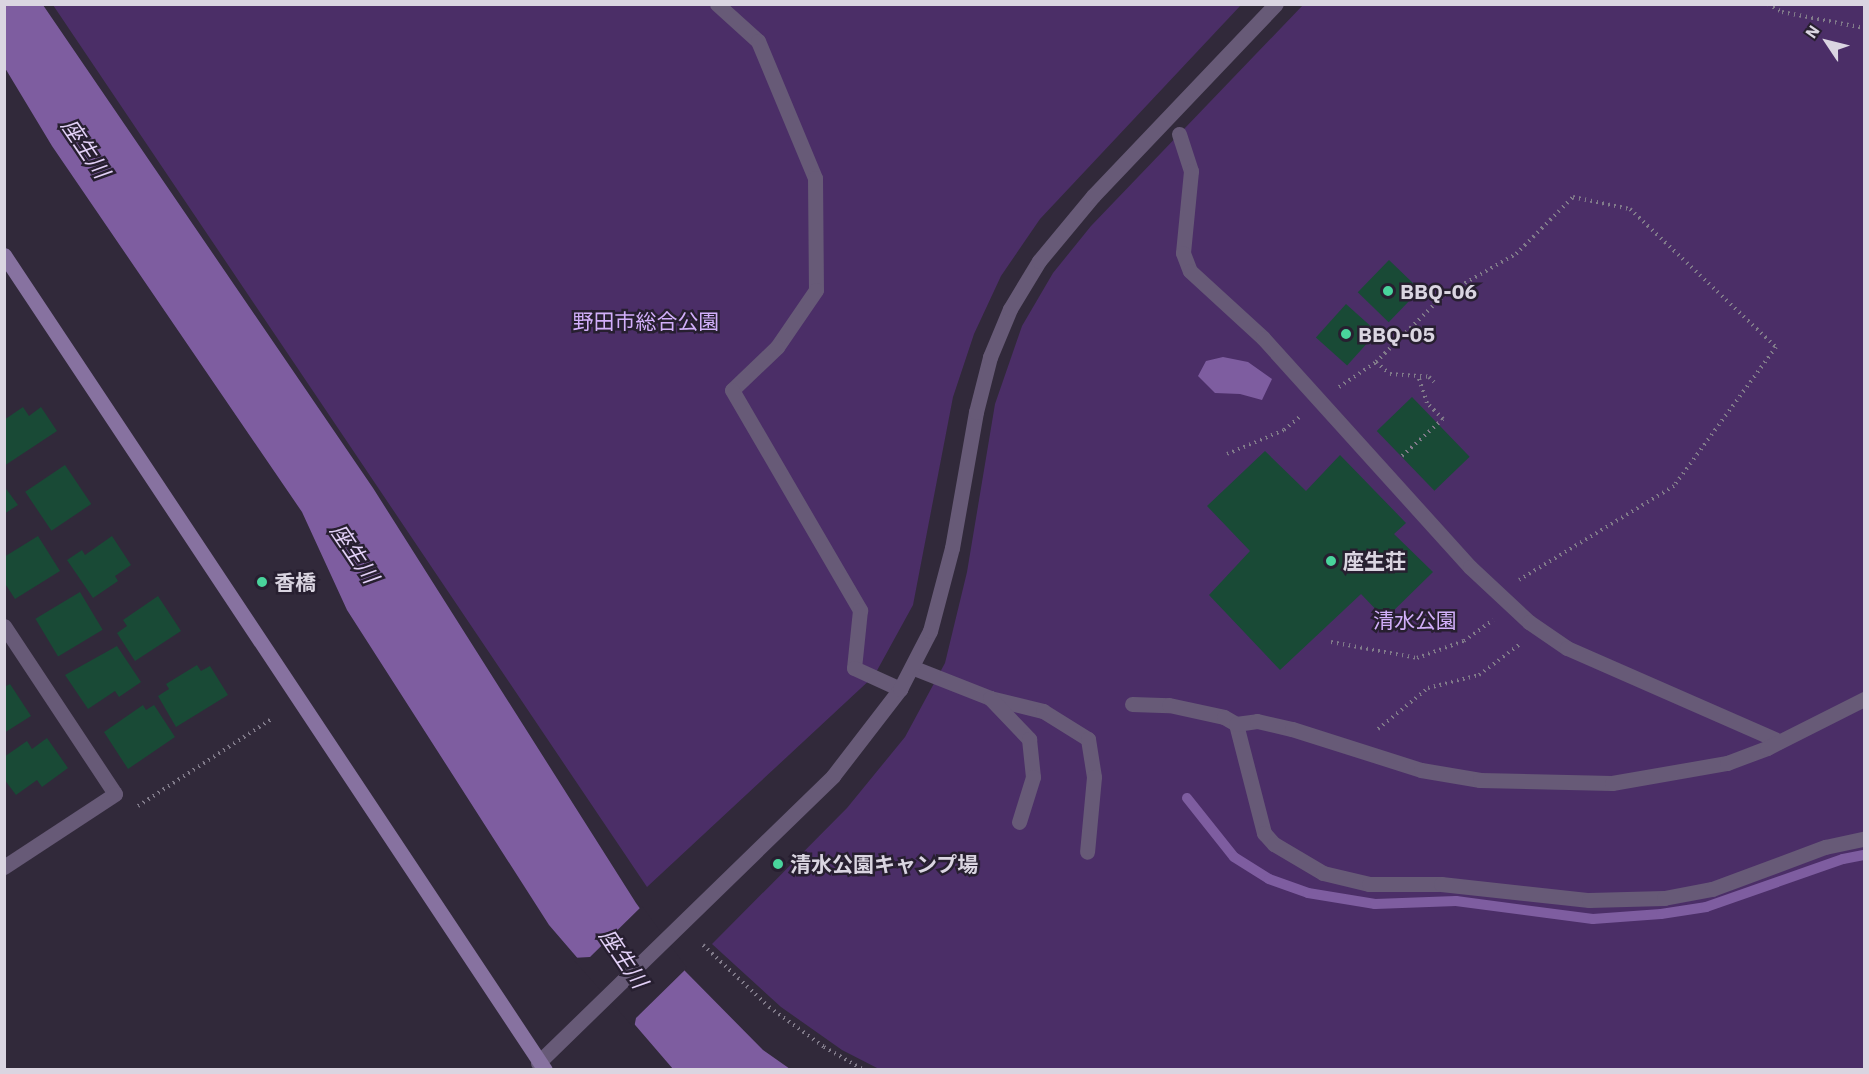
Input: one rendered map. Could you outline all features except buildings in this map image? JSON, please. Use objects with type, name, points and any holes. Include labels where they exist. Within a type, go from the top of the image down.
[{"type":"street","points":[[717,4],[758,41],[815,178],[816,290],[777,347],[732,390],[860,610],[854,668],[900,689]]},
{"type":"street","points":[[4,255],[538,1067],[677,926],[833,776],[900,689],[914,668],[930,631],[952,548],[975,412],[990,357],[1010,309],[1039,261],[1093,196],[1276,4]]},
{"type":"street","points":[[1179,134],[1191,171],[1183,253],[1190,271],[1263,338],[1470,567],[1540,629],[1580,654],[1779,741]]},
{"type":"street","points":[[4,626],[115,794],[4,867]]},
{"type":"street","points":[[914,668],[990,698],[1043,711],[1088,739],[1094,777],[1087,852]]},
{"type":"street","points":[[990,698],[1029,739],[1033,777],[1019,822]]},
{"type":"street","points":[[1132,704],[1169,705],[1224,717],[1236,724],[1257,721],[1280,726],[1421,770],[1480,780],[1612,783],[1726,763],[1862,704]]},
{"type":"street","points":[[1236,724],[1264,833],[1274,844],[1323,873],[1369,884],[1441,884],[1590,900],[1664,898],[1712,889],[1848,842],[1864,833]]},
{"type":"street","points":[[1848,842],[1864,840]]},
{"type":"path","points":[[1768,4],[1782,12],[1864,28]]},
{"type":"path","points":[[1227,454],[1284,430],[1320,399],[1376,362],[1444,295],[1516,254],[1573,197],[1630,209],[1776,346],[1674,486],[1499,593]]},
{"type":"path","points":[[1376,362],[1390,374],[1419,378],[1429,376],[1434,382]]},
{"type":"path","points":[[1385,472],[1443,419],[1427,403],[1419,378]]},
{"type":"path","points":[[1331,642],[1417,658],[1464,641],[1513,606]]},
{"type":"path","points":[[1371,729],[1382,729],[1428,688],[1479,675],[1540,629]]},
{"type":"path","points":[[115,794],[126,814],[270,720]]},
{"type":"path","points":[[703,945],[769,1007],[824,1047],[864,1070]]},
{"type":"green space","name":"野田市総合公園","points":[[53,5],[1241,5],[1040,219],[1001,276],[974,334],[953,397],[913,605],[874,676],[647,887]]},
{"type":"green space","name":"清水公園","points":[[1303,5],[1864,5],[1864,1069],[879,1069],[842,1050],[781,1007],[712,944],[847,808],[905,737],[945,663],[967,572],[995,404],[1022,326],[1053,273],[1091,226]]},
{"type":"water","name":"座生川","points":[[4,5],[43,5],[373,488],[636,903],[685,971],[763,1050],[790,1069],[673,1069],[549,925],[347,610],[302,512],[52,146],[5,68]]},
{"type":"water","points":[[1223,357],[1248,362],[1272,379],[1262,400],[1240,394],[1215,393],[1198,376],[1206,361]]},
{"type":"pier","points":[[642,906],[687,968],[636,1018],[634,1028],[572,958],[590,957]]},
{"type":"waterway","points":[[1187,798],[1234,857],[1269,879],[1308,893],[1375,904],[1456,901],[1593,919],[1661,914],[1706,907],[1843,859],[1864,855]]},
{"type":"place","name":"BBQ-06","points":[[1388,291]]},
{"type":"place","name":"BBQ-05","points":[[1346,334]]},
{"type":"place","name":"座生荘","points":[[1331,561]]},
{"type":"place","name":"香橋","points":[[262,582]]},
{"type":"place","name":"清水公園キャンプ場","points":[[778,864]]}]
